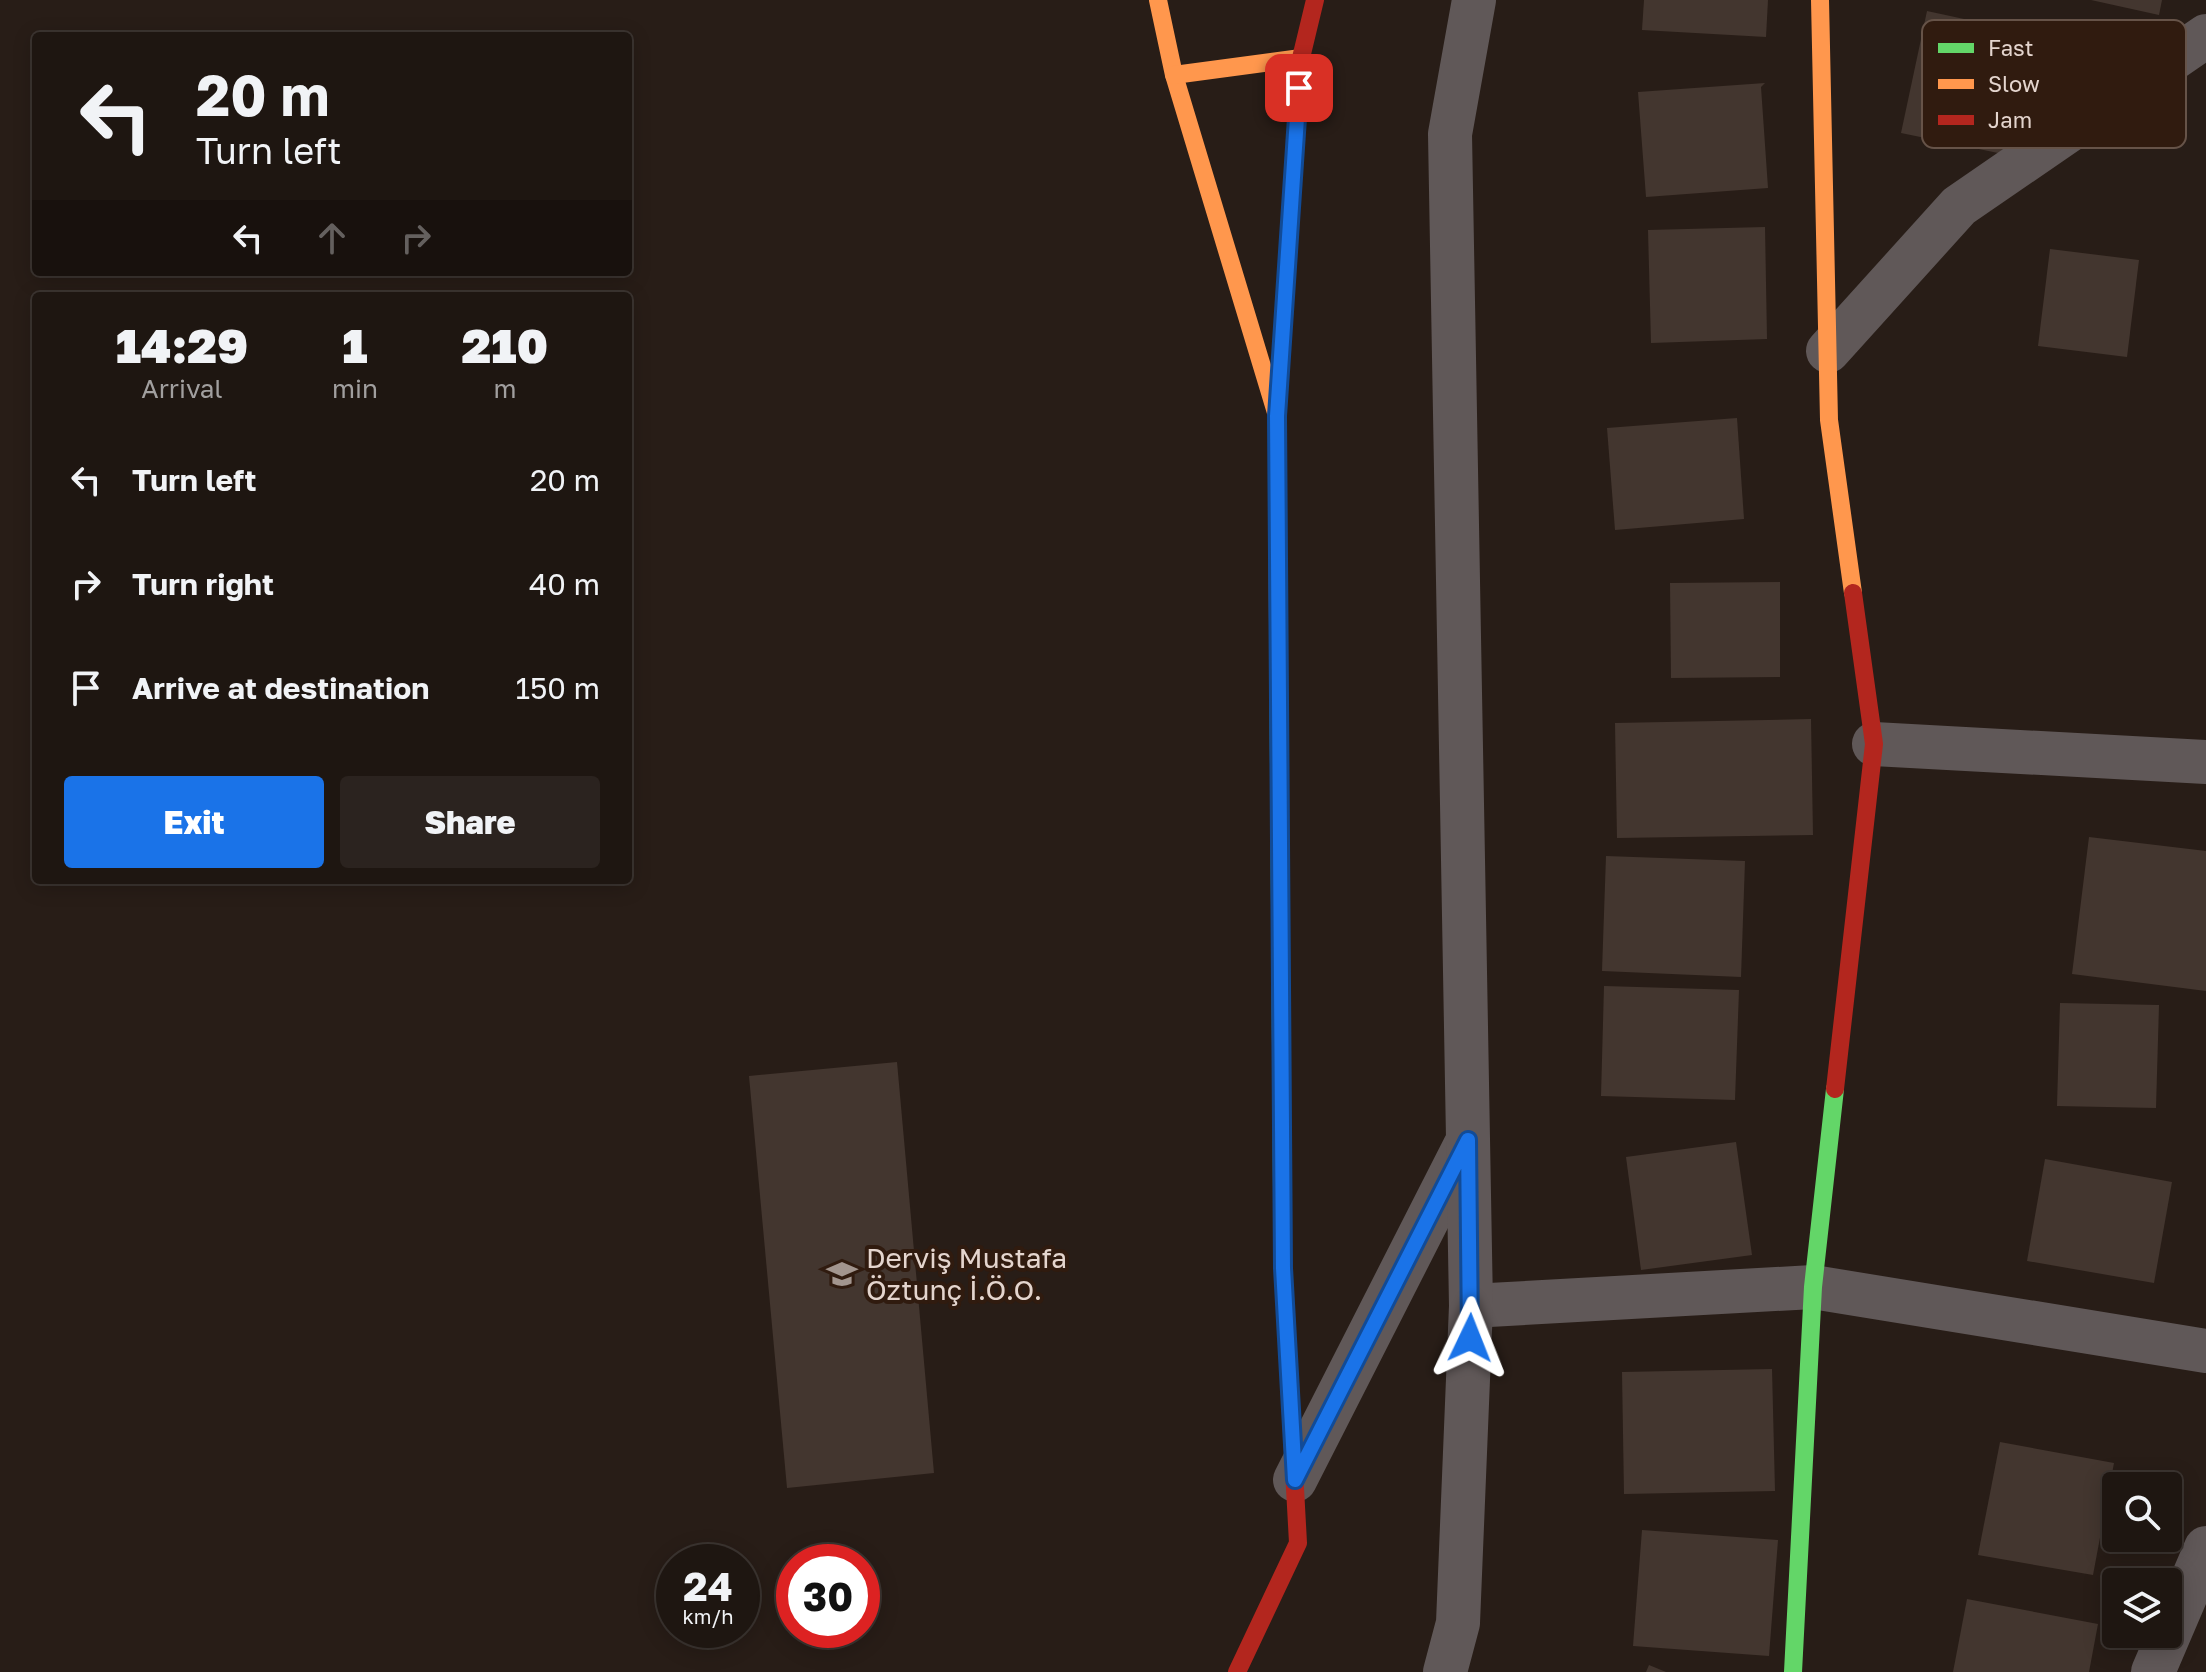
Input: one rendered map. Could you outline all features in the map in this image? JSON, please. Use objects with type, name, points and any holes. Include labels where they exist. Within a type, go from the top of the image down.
[{"type":"street","points":[[1158,0],[1174,75],[1277,416]]},
{"type":"street","points":[[1237,1672],[1298,1543],[1283,1268],[1277,416],[1301,58],[1315,0]]},
{"type":"street","points":[[1445,1672],[1458,1623],[1471,1306],[1450,134],[1474,0]]},
{"type":"street","points":[[1793,1672],[1813,1287],[1874,744],[1829,420],[1820,0]]},
{"type":"street","points":[[2186,50],[2206,36]]},
{"type":"street","points":[[1174,75],[1301,58]]},
{"type":"street","points":[[1828,351],[1959,206],[2043,148]]},
{"type":"street","points":[[1874,744],[2206,762]]},
{"type":"street","points":[[1295,1480],[1468,1140]]},
{"type":"street","points":[[1471,1306],[1813,1287],[2206,1351]]},
{"type":"street","points":[[2153,1672],[2206,1548]]},
{"type":"building","points":[[1644,0],[1768,0],[1766,37],[1642,30]]},
{"type":"building","points":[[2091,0],[2162,0],[2159,15]]},
{"type":"building","points":[[1927,11],[1969,20],[1925,20]]},
{"type":"building","points":[[1922,34],[1922,137],[1901,133]]},
{"type":"building","points":[[1765,83],[1761,87],[1768,188],[1646,197],[1638,92]]},
{"type":"building","points":[[1974,148],[2004,148],[2003,154]]},
{"type":"building","points":[[1765,227],[1767,339],[1651,343],[1648,230]]},
{"type":"building","points":[[2050,249],[2139,260],[2127,357],[2038,346]]},
{"type":"building","points":[[1737,418],[1744,519],[1615,530],[1607,428]]},
{"type":"building","points":[[1780,582],[1780,677],[1671,678],[1670,583]]},
{"type":"building","points":[[1811,719],[1813,835],[1617,838],[1615,723]]},
{"type":"building","points":[[2089,837],[2206,851],[2206,991],[2072,974]]},
{"type":"building","points":[[1606,856],[1745,861],[1741,977],[1602,971]]},
{"type":"building","points":[[1604,986],[1739,990],[1735,1100],[1601,1096]]},
{"type":"building","points":[[2060,1003],[2159,1005],[2156,1108],[2057,1106]]},
{"type":"building","name":"Derviş Mustafa Öztunç İ.Ö.O.","points":[[897,1062],[934,1473],[787,1488],[749,1076]]},
{"type":"building","points":[[1736,1142],[1752,1255],[1641,1270],[1626,1157]]},
{"type":"building","points":[[2045,1159],[2172,1182],[2154,1283],[2027,1261]]},
{"type":"building","points":[[1772,1369],[1775,1491],[1624,1494],[1622,1372]]},
{"type":"building","points":[[2000,1442],[2114,1463],[2112,1472],[2102,1472],[2102,1527],[2093,1575],[1978,1555]]},
{"type":"building","points":[[1642,1530],[1778,1540],[1769,1656],[1633,1646]]},
{"type":"building","points":[[1967,1599],[2098,1624],[2089,1672],[1953,1672]]},
{"type":"building","points":[[1649,1665],[1666,1672],[1646,1672]]},
{"type":"traffic: fast","points":[[1278,625],[1282,1186]]},
{"type":"traffic: fast","points":[[1793,1672],[1813,1287],[1835,1089]]},
{"type":"traffic: slow","points":[[1158,0],[1174,75],[1277,416],[1278,625]]},
{"type":"traffic: slow","points":[[1820,0],[1829,420],[1853,593]]},
{"type":"traffic: slow","points":[[1174,75],[1301,58]]},
{"type":"traffic: jam","points":[[1279,387],[1301,58],[1315,0]]},
{"type":"traffic: jam","points":[[1835,1089],[1874,744],[1853,593]]},
{"type":"traffic: jam","points":[[1237,1672],[1298,1543],[1283,1268],[1282,1186]]},
{"type":"place","name":"Derviş Mustafa Öztunç İ.Ö.O.","points":[[842,1274]]},
{"type":"route","points":[[1299,88],[1277,416],[1283,1268],[1295,1480],[1468,1140],[1470,1338]]}]
